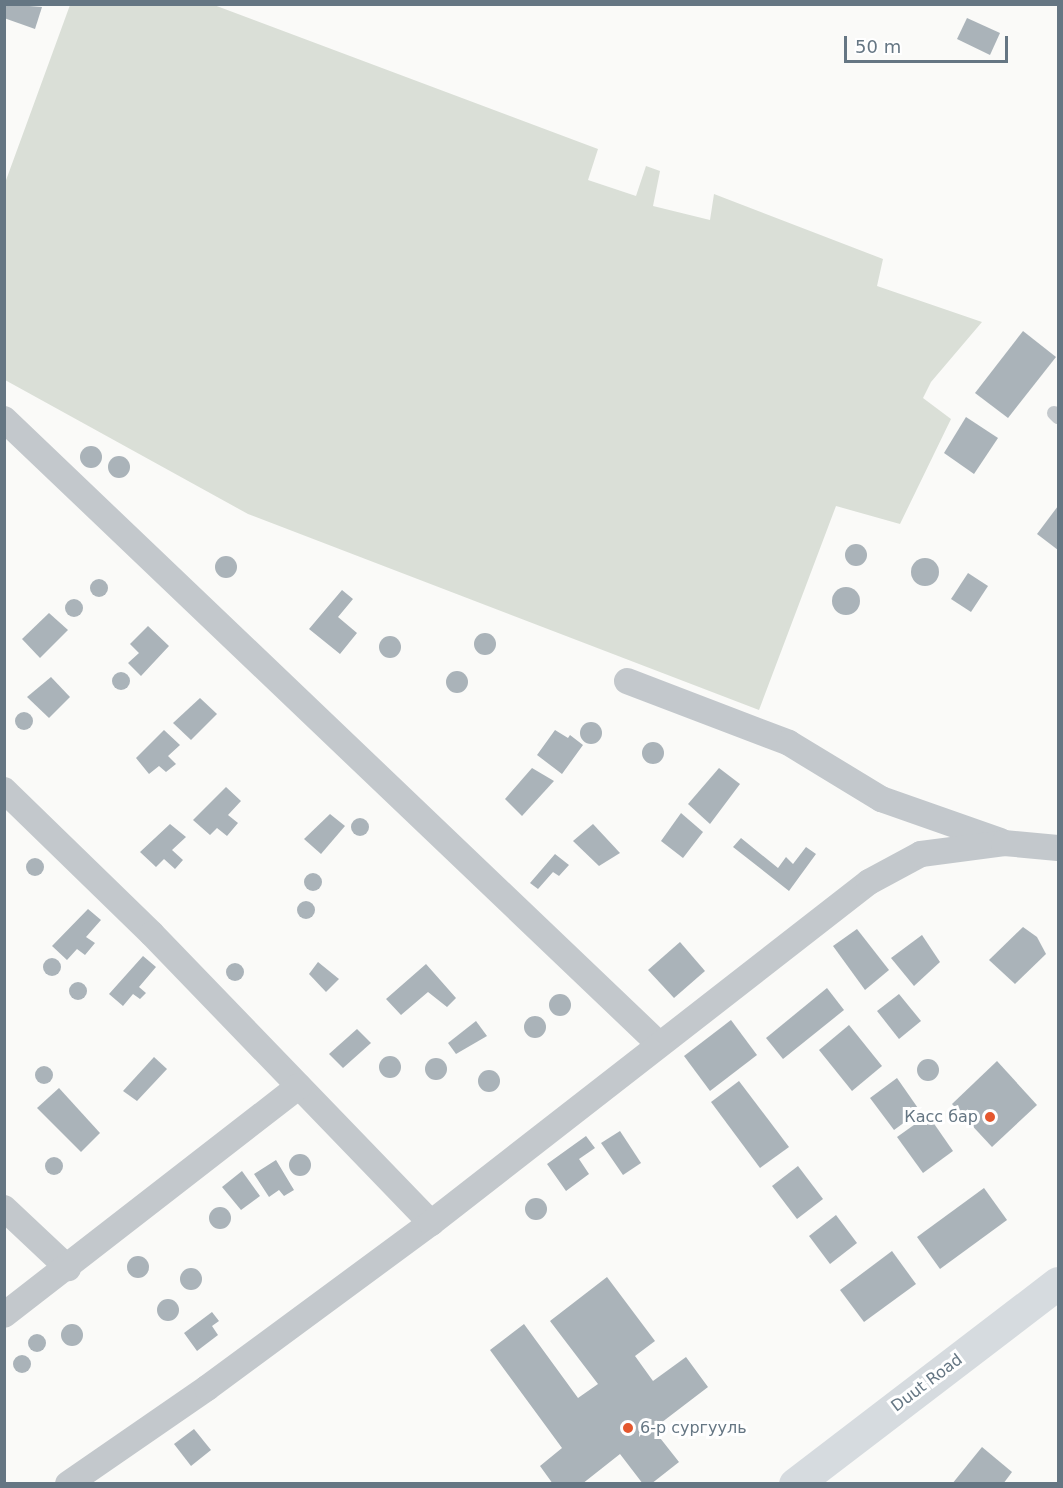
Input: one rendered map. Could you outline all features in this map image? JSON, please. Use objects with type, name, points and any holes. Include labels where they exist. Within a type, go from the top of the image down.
[{"type":"main road","name":"Duut Road","points":[[795,1484],[1059,1283]]},
{"type":"street","points":[[4,419],[659,1044]]},
{"type":"street","points":[[627,681],[789,743],[881,799],[1004,843]]},
{"type":"street","points":[[4,790],[152,934],[431,1222]]},
{"type":"street","points":[[68,1484],[207,1388],[431,1222],[869,882],[921,854],[1004,843],[1059,848]]},
{"type":"street","points":[[4,1315],[68,1268],[299,1086]]},
{"type":"street","points":[[4,1208],[68,1268]]},
{"type":"shaded area","points":[[70,5],[214,5],[598,149],[588,180],[636,196],[646,166],[660,171],[653,206],[710,220],[714,194],[883,259],[877,286],[982,322],[931,382],[923,398],[951,419],[900,524],[836,506],[759,710],[248,514],[5,380],[5,183]]},
{"type":"building","points":[[4,4],[42,7],[35,29],[4,18]]},
{"type":"building","points":[[967,18],[1000,33],[990,55],[957,39]]},
{"type":"building","points":[[1023,331],[1056,357],[1008,418],[975,393]]},
{"type":"building","points":[[966,417],[998,438],[974,474],[944,453]]},
{"type":"building","points":[[91,446],[99,449],[102,457],[99,465],[91,468],[83,465],[80,457],[83,449]]},
{"type":"building","points":[[119,456],[127,459],[130,467],[127,475],[119,478],[111,475],[108,467],[111,459]]},
{"type":"building","points":[[1058,506],[1058,550],[1037,534]]},
{"type":"building","points":[[856,544],[864,547],[867,555],[864,563],[856,566],[848,563],[845,555],[848,547]]},
{"type":"building","points":[[226,556],[234,559],[237,567],[234,575],[226,578],[218,575],[215,567],[218,559]]},
{"type":"building","points":[[925,558],[935,562],[939,572],[935,582],[925,586],[915,582],[911,572],[915,562]]},
{"type":"building","points":[[968,573],[988,586],[971,612],[951,599]]},
{"type":"building","points":[[99,579],[105,582],[108,588],[105,594],[99,597],[93,594],[90,588],[93,582]]},
{"type":"building","points":[[846,587],[856,591],[860,601],[856,611],[846,615],[836,611],[832,601],[836,591]]},
{"type":"building","points":[[342,590],[353,599],[338,617],[357,633],[340,654],[309,629]]},
{"type":"building","points":[[74,599],[80,602],[83,608],[80,614],[74,617],[68,614],[65,608],[68,602]]},
{"type":"building","points":[[49,613],[68,630],[40,658],[22,639]]},
{"type":"building","points":[[148,626],[169,646],[141,676],[128,663],[139,653],[130,644]]},
{"type":"building","points":[[485,633],[493,636],[496,644],[493,652],[485,655],[477,652],[474,644],[477,636]]},
{"type":"building","points":[[390,636],[398,639],[401,647],[398,655],[390,658],[382,655],[379,647],[382,639]]},
{"type":"building","points":[[457,671],[465,674],[468,682],[465,690],[457,693],[449,690],[446,682],[449,674]]},
{"type":"building","points":[[121,672],[127,675],[130,681],[127,687],[121,690],[115,687],[112,681],[115,675]]},
{"type":"building","points":[[51,677],[70,697],[49,718],[27,697]]},
{"type":"building","points":[[200,698],[217,714],[191,740],[173,723]]},
{"type":"building","points":[[24,712],[30,715],[33,721],[30,727],[24,730],[18,727],[15,721],[18,715]]},
{"type":"building","points":[[591,722],[599,725],[602,733],[599,741],[591,744],[583,741],[580,733],[583,725]]},
{"type":"building","points":[[164,730],[180,745],[168,756],[176,764],[166,772],[159,766],[149,774],[136,758]]},
{"type":"building","points":[[555,730],[568,738],[570,735],[583,745],[562,774],[537,755]]},
{"type":"building","points":[[653,742],[661,745],[664,753],[661,761],[653,764],[645,761],[642,753],[645,745]]},
{"type":"building","points":[[532,768],[554,781],[522,816],[505,799]]},
{"type":"building","points":[[719,768],[740,784],[710,824],[688,804]]},
{"type":"building","points":[[226,787],[241,801],[228,815],[238,823],[227,836],[217,828],[210,835],[193,820]]},
{"type":"building","points":[[681,813],[703,832],[683,858],[661,841]]},
{"type":"building","points":[[330,814],[345,826],[321,854],[304,839]]},
{"type":"building","points":[[360,818],[366,821],[369,827],[366,833],[360,836],[354,833],[351,827],[354,821]]},
{"type":"building","points":[[170,824],[186,837],[172,850],[183,860],[175,869],[164,859],[156,867],[140,852]]},
{"type":"building","points":[[593,824],[620,853],[599,866],[573,841]]},
{"type":"building","points":[[741,838],[778,868],[786,857],[793,864],[806,847],[816,854],[789,891],[733,847]]},
{"type":"building","points":[[555,854],[569,865],[559,876],[553,872],[538,889],[530,883]]},
{"type":"building","points":[[35,858],[41,861],[44,867],[41,873],[35,876],[29,873],[26,867],[29,861]]},
{"type":"building","points":[[313,873],[319,876],[322,882],[319,888],[313,891],[307,888],[304,882],[307,876]]},
{"type":"building","points":[[306,901],[314,906],[315,910],[310,918],[306,919],[298,914],[297,910],[302,902]]},
{"type":"building","points":[[88,909],[101,920],[86,937],[95,943],[85,955],[77,949],[67,960],[52,946]]},
{"type":"building","points":[[1023,927],[1037,937],[1046,954],[1015,984],[989,960]]},
{"type":"building","points":[[857,929],[889,970],[865,990],[833,946]]},
{"type":"building","points":[[922,935],[940,962],[914,986],[891,958]]},
{"type":"building","points":[[680,942],[705,971],[674,998],[648,970]]},
{"type":"building","points":[[143,956],[156,967],[139,987],[146,993],[140,999],[133,994],[123,1006],[109,994]]},
{"type":"building","points":[[52,958],[58,961],[61,967],[58,973],[52,976],[46,973],[43,967],[46,961]]},
{"type":"building","points":[[318,962],[339,979],[326,992],[309,974]]},
{"type":"building","points":[[235,963],[241,966],[244,972],[241,978],[235,981],[229,978],[226,972],[229,966]]},
{"type":"building","points":[[426,964],[456,998],[447,1007],[428,992],[401,1015],[386,999]]},
{"type":"building","points":[[78,982],[86,987],[87,991],[82,999],[78,1000],[70,995],[69,991],[74,983]]},
{"type":"building","points":[[827,988],[844,1010],[783,1059],[766,1038]]},
{"type":"building","points":[[560,994],[568,997],[571,1005],[568,1013],[560,1016],[552,1013],[549,1005],[552,997]]},
{"type":"building","points":[[899,994],[921,1021],[899,1039],[877,1011]]},
{"type":"building","points":[[535,1016],[543,1019],[546,1027],[543,1035],[535,1038],[527,1035],[524,1027],[527,1019]]},
{"type":"building","points":[[731,1020],[757,1055],[710,1091],[684,1056]]},
{"type":"building","points":[[476,1021],[487,1036],[456,1054],[448,1043]]},
{"type":"building","points":[[849,1025],[882,1066],[852,1091],[819,1050]]},
{"type":"building","points":[[357,1029],[371,1043],[343,1068],[329,1054]]},
{"type":"building","points":[[390,1056],[398,1059],[401,1067],[398,1075],[390,1078],[382,1075],[379,1067],[382,1059]]},
{"type":"building","points":[[154,1057],[167,1069],[137,1101],[123,1091]]},
{"type":"building","points":[[436,1058],[444,1061],[447,1069],[444,1077],[436,1080],[428,1077],[425,1069],[428,1061]]},
{"type":"building","points":[[928,1059],[936,1062],[939,1070],[936,1078],[928,1081],[920,1078],[917,1070],[920,1062]]},
{"type":"building","points":[[997,1061],[1037,1105],[992,1147],[952,1104]]},
{"type":"building","points":[[44,1066],[52,1071],[53,1075],[48,1083],[44,1084],[36,1079],[35,1075],[40,1067]]},
{"type":"building","points":[[489,1070],[497,1073],[500,1081],[497,1089],[489,1092],[481,1089],[478,1081],[481,1073]]},
{"type":"building","points":[[897,1078],[920,1111],[894,1130],[870,1098]]},
{"type":"building","points":[[739,1081],[789,1147],[760,1168],[711,1102]]},
{"type":"building","points":[[59,1088],[100,1133],[81,1152],[37,1108]]},
{"type":"building","points":[[928,1115],[953,1151],[923,1173],[897,1137]]},
{"type":"building","points":[[620,1131],[641,1163],[623,1175],[601,1143]]},
{"type":"building","points":[[586,1136],[595,1148],[579,1159],[589,1174],[566,1191],[547,1164]]},
{"type":"building","points":[[300,1154],[308,1157],[311,1165],[308,1173],[300,1176],[292,1173],[289,1165],[292,1157]]},
{"type":"building","points":[[54,1157],[60,1160],[63,1166],[60,1172],[54,1175],[48,1172],[45,1166],[48,1160]]},
{"type":"building","points":[[276,1160],[294,1190],[284,1196],[279,1190],[269,1197],[254,1174]]},
{"type":"building","points":[[798,1166],[823,1199],[797,1219],[772,1186]]},
{"type":"building","points":[[242,1171],[260,1196],[241,1210],[222,1187]]},
{"type":"building","points":[[984,1188],[1007,1220],[940,1269],[917,1237]]},
{"type":"building","points":[[536,1198],[544,1201],[547,1209],[544,1217],[536,1220],[528,1217],[525,1209],[528,1201]]},
{"type":"building","points":[[220,1207],[228,1210],[231,1218],[228,1226],[220,1229],[212,1226],[209,1218],[212,1210]]},
{"type":"building","points":[[836,1215],[857,1243],[830,1264],[809,1236]]},
{"type":"building","points":[[892,1251],[916,1284],[864,1322],[840,1290]]},
{"type":"building","points":[[138,1256],[146,1259],[149,1267],[146,1275],[138,1278],[130,1275],[127,1267],[130,1259]]},
{"type":"building","points":[[191,1268],[199,1271],[202,1279],[199,1287],[191,1290],[183,1287],[180,1279],[183,1271]]},
{"type":"building","name":"6-р сургууль","points":[[607,1277],[655,1341],[635,1356],[653,1381],[686,1357],[708,1387],[653,1429],[679,1462],[651,1484],[643,1484],[620,1454],[582,1484],[553,1484],[540,1466],[562,1448],[490,1350],[524,1324],[578,1398],[598,1384],[550,1321]]},
{"type":"building","points":[[168,1299],[176,1302],[179,1310],[176,1318],[168,1321],[160,1318],[157,1310],[160,1302]]},
{"type":"building","points":[[212,1312],[219,1321],[212,1326],[218,1335],[197,1351],[184,1333]]},
{"type":"building","points":[[72,1324],[80,1327],[83,1335],[80,1343],[72,1346],[64,1343],[61,1335],[64,1327]]},
{"type":"building","points":[[37,1334],[45,1339],[46,1343],[41,1351],[37,1352],[29,1347],[28,1343],[33,1335]]},
{"type":"building","points":[[22,1355],[28,1358],[31,1364],[28,1370],[22,1373],[16,1370],[13,1364],[16,1358]]},
{"type":"building","points":[[194,1429],[211,1450],[191,1466],[174,1444]]},
{"type":"building","points":[[982,1447],[1012,1472],[1003,1484],[952,1484]]},
{"type":"place","name":"Касс бар","points":[[990,1117]]},
{"type":"place","name":"6-р сургууль","points":[[628,1428]]}]
